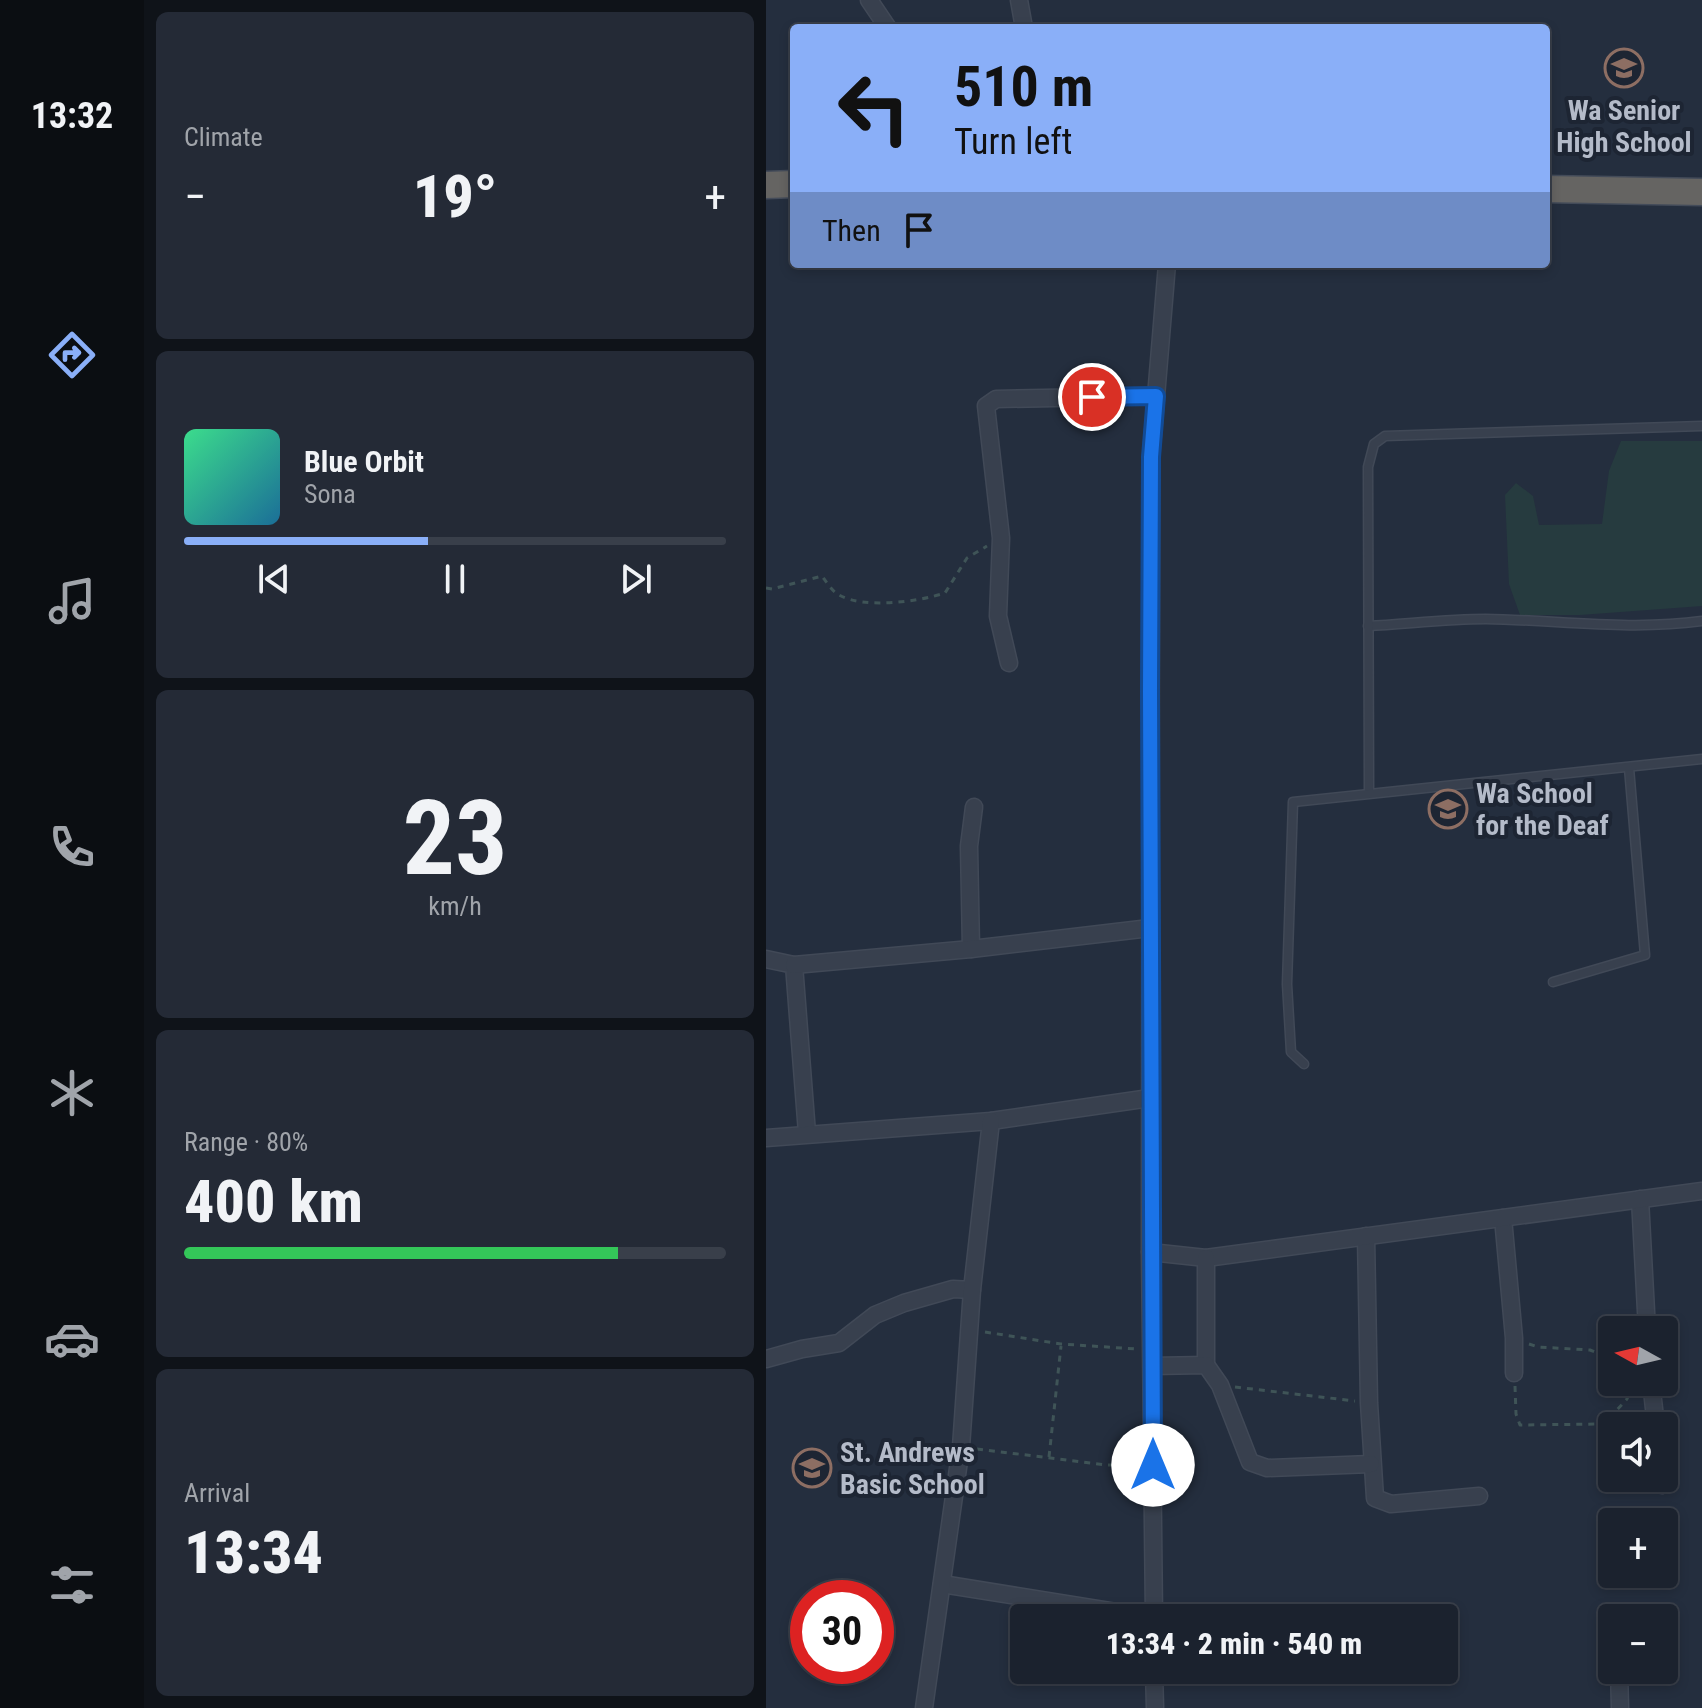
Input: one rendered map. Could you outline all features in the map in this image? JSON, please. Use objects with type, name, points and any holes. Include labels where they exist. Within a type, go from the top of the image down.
[{"type":"highway","points":[[766,185],[790,184]]},
{"type":"highway","points":[[1550,189],[1702,192]]},
{"type":"street","points":[[869,0],[885,24]]},
{"type":"street","points":[[1019,0],[1023,24]]},
{"type":"street","points":[[1154,1604],[1150,1252],[1151,457],[1167,268]]},
{"type":"street","points":[[1009,663],[998,616],[1001,538],[986,406],[996,399],[1156,396]]},
{"type":"street","points":[[971,949],[969,846],[974,807]]},
{"type":"street","points":[[766,959],[794,965],[1150,928]]},
{"type":"street","points":[[794,965],[807,1133]]},
{"type":"street","points":[[766,1138],[991,1121],[1150,1098]]},
{"type":"street","points":[[924,1708],[961,1447],[972,1290],[991,1121]]},
{"type":"street","points":[[1150,1252],[1206,1258],[1702,1191]]},
{"type":"street","points":[[1640,1199],[1646,1316]]},
{"type":"street","points":[[1503,1218],[1514,1338],[1514,1373]]},
{"type":"street","points":[[1366,1236],[1371,1464],[1375,1498],[1391,1504],[1479,1496]]},
{"type":"street","points":[[1206,1258],[1206,1365],[1220,1385],[1250,1462],[1267,1468],[1371,1464]]},
{"type":"street","points":[[766,1359],[839,1343],[875,1315],[904,1303],[953,1289],[972,1290]]},
{"type":"street","points":[[1152,1358],[1206,1365]]},
{"type":"street","points":[[942,1584],[1067,1604]]},
{"type":"street","points":[[1154,1684],[1155,1708]]},
{"type":"street","points":[[1619,1684],[1620,1708]]},
{"type":"lane","points":[[1369,792],[1368,467],[1374,444],[1385,436],[1702,426]]},
{"type":"lane","points":[[1368,626],[1485,619],[1571,625],[1667,626],[1702,621]]},
{"type":"lane","points":[[1304,1064],[1291,1052],[1287,984],[1293,802],[1702,759]]},
{"type":"lane","points":[[1553,982],[1645,955],[1629,768]]},
{"type":"path","points":[[766,588],[822,576],[835,594],[859,603],[927,599],[945,593],[967,558],[1001,538]]},
{"type":"path","points":[[969,1330],[1152,1358]]},
{"type":"path","points":[[1514,1338],[1538,1347],[1590,1350],[1598,1353]]},
{"type":"path","points":[[1049,1457],[1061,1344]]},
{"type":"path","points":[[1514,1373],[1516,1414],[1520,1425],[1604,1424],[1628,1396]]},
{"type":"path","points":[[1220,1385],[1369,1403]]},
{"type":"path","points":[[961,1447],[1107,1465],[1153,1465]]},
{"type":"green space","points":[[1621,441],[1702,441],[1702,606],[1580,615],[1520,615],[1509,584],[1505,495],[1516,483],[1533,496],[1539,525],[1602,524],[1609,471]]},
{"type":"place","name":"Wa Senior High School","points":[[1624,68]]},
{"type":"place","name":"Wa School for the Deaf","points":[[1448,809]]},
{"type":"place","name":"St. Andrews Basic School","points":[[812,1468]]},
{"type":"route","points":[[1092,397],[1156,396],[1151,457],[1150,691],[1153,1465]]}]
